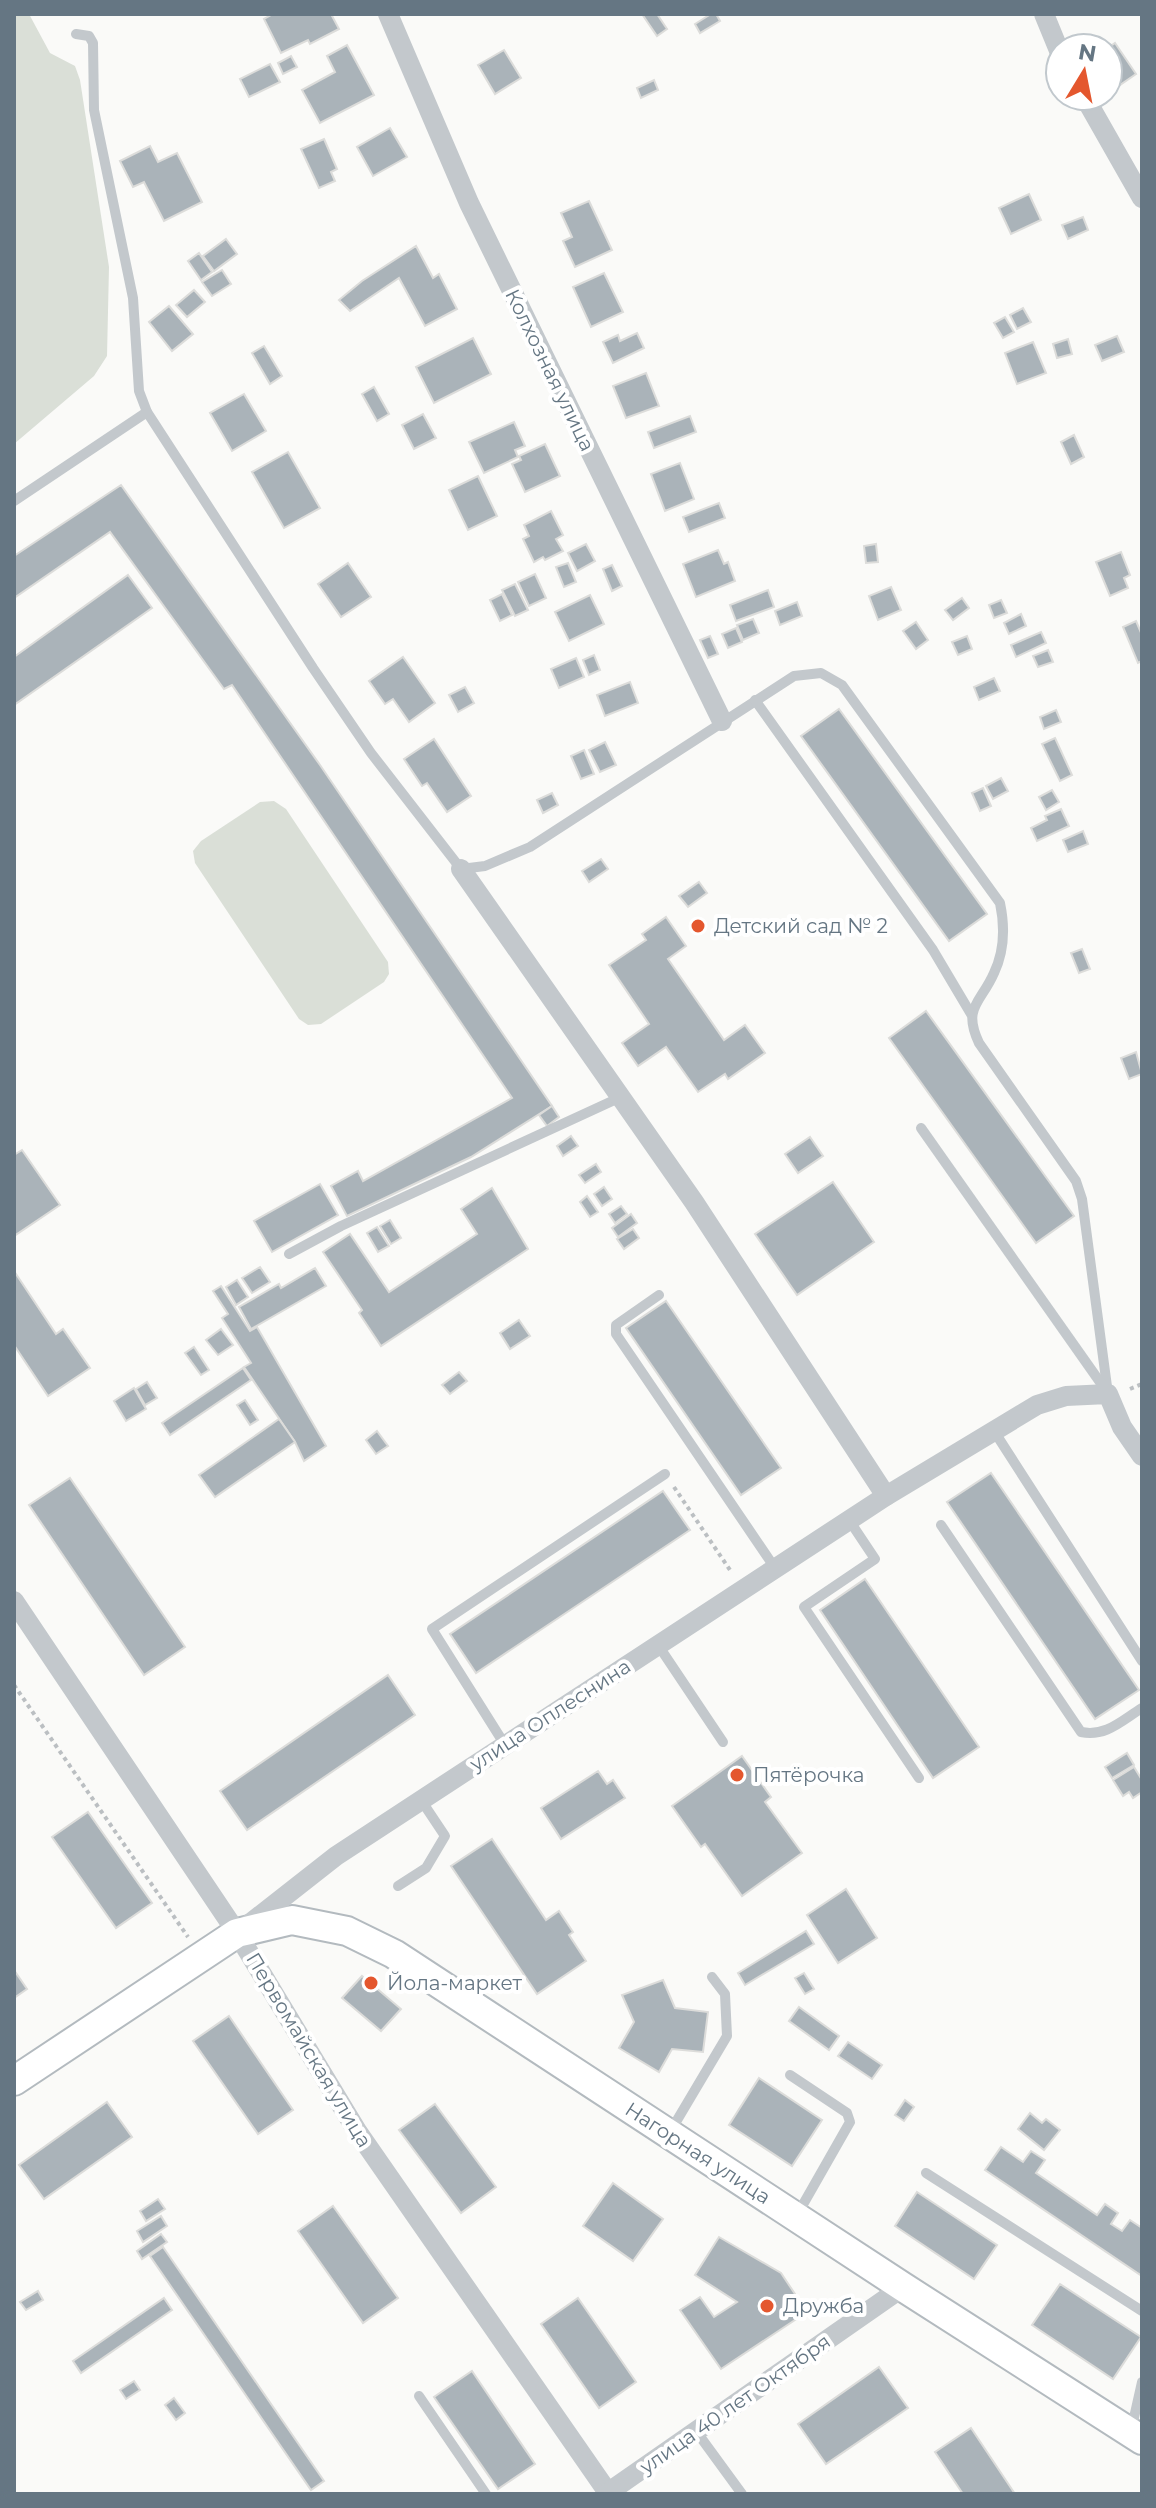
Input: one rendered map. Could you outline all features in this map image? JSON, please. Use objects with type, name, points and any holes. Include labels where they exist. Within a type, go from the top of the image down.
[{"type":"main road","name":"Нагорная улица","points":[[237,1933],[292,1920],[347,1931],[394,1954],[1136,2436]]},
{"type":"main road","name":"улица Оплеснина","points":[[14,2081],[237,1933]]},
{"type":"street","name":"Колхозная улица","points":[[388,14],[469,203],[722,721]]},
{"type":"street","points":[[1093,112],[1142,198]]},
{"type":"street","points":[[461,869],[694,1202],[886,1496]]},
{"type":"street","points":[[1108,1394],[1122,1427],[1142,1456]]},
{"type":"street","name":"улица Оплеснина","points":[[237,1933],[336,1856],[886,1496],[1037,1405],[1066,1396],[1108,1394]]},
{"type":"street","name":"Первомайская улица","points":[[14,1601],[237,1933],[357,2131],[608,2493]]},
{"type":"street","name":"улица 40 лет Октября","points":[[608,2493],[903,2287]]},
{"type":"lane","points":[[76,34],[89,36],[93,43],[94,110],[133,298],[139,391],[147,412],[371,753],[461,869],[485,866],[530,847],[784,681],[808,673],[821,673],[842,685],[1000,903],[1004,937],[994,974],[971,1014]]},
{"type":"lane","points":[[14,501],[147,412]]},
{"type":"lane","points":[[755,700],[933,950],[971,1014],[972,1028],[979,1043],[1076,1181],[1082,1199],[1108,1394]]},
{"type":"lane","points":[[289,1254],[341,1226],[621,1097]]},
{"type":"lane","points":[[921,1128],[1108,1394]]},
{"type":"lane","points":[[659,1295],[616,1325],[616,1334],[775,1568]]},
{"type":"lane","points":[[994,1431],[1142,1661]]},
{"type":"lane","points":[[505,1745],[432,1629],[665,1474]]},
{"type":"lane","points":[[849,1520],[875,1559],[804,1607],[919,1778]]},
{"type":"lane","points":[[941,1525],[1081,1732],[1094,1735],[1105,1732],[1142,1708]]},
{"type":"lane","points":[[658,1645],[723,1742]]},
{"type":"lane","points":[[398,1886],[426,1868],[445,1836],[421,1800]]},
{"type":"lane","points":[[669,2134],[727,2036],[725,1994],[712,1977]]},
{"type":"lane","points":[[790,2075],[847,2113],[850,2122],[796,2217]]},
{"type":"lane","points":[[926,2173],[1142,2311]]},
{"type":"lane","points":[[1136,2436],[1142,2382]]},
{"type":"lane","points":[[419,2396],[486,2494]]},
{"type":"lane","points":[[696,2431],[742,2494]]},
{"type":"path","points":[[665,1474],[743,1589]]},
{"type":"path","points":[[14,1685],[201,1955]]},
{"type":"shaded area","points":[[14,14],[29,14],[50,53],[75,66],[80,80],[109,267],[107,356],[94,376],[14,444]]},
{"type":"shaded area","points":[[274,801],[286,809],[388,962],[389,974],[384,982],[321,1024],[308,1025],[299,1019],[195,863],[193,851],[201,841],[260,802]]},
{"type":"building","points":[[273,14],[331,14],[339,29],[310,44],[308,40],[281,53],[264,19]]},
{"type":"building","points":[[642,14],[657,14],[667,29],[657,36]]},
{"type":"building","points":[[716,14],[720,21],[700,33],[695,24]]},
{"type":"building","points":[[347,45],[374,95],[320,123],[302,90],[335,72],[327,56]]},
{"type":"building","points":[[504,50],[521,78],[495,94],[478,65]]},
{"type":"building","points":[[291,56],[297,67],[283,74],[278,63]]},
{"type":"building","points":[[1124,56],[1136,74],[1124,82]]},
{"type":"building","points":[[270,64],[280,82],[249,97],[240,79]]},
{"type":"building","points":[[654,80],[658,90],[641,98],[637,88]]},
{"type":"building","points":[[390,128],[407,157],[373,176],[357,147]]},
{"type":"building","points":[[324,139],[337,169],[331,172],[335,181],[319,188],[301,149]]},
{"type":"building","points":[[150,146],[158,162],[177,153],[202,202],[164,221],[144,182],[133,187],[120,161]]},
{"type":"building","points":[[1029,194],[1041,220],[1011,234],[999,208]]},
{"type":"building","points":[[589,201],[612,250],[575,267],[563,241],[572,237],[561,213]]},
{"type":"building","points":[[1083,217],[1088,230],[1068,239],[1062,225]]},
{"type":"building","points":[[226,239],[237,254],[214,271],[203,256]]},
{"type":"building","points":[[416,246],[433,278],[439,274],[457,309],[425,326],[399,278],[350,311],[339,300],[362,281]]},
{"type":"building","points":[[199,253],[212,272],[201,280],[188,261]]},
{"type":"building","points":[[222,270],[231,284],[212,296],[202,282]]},
{"type":"building","points":[[604,273],[623,312],[591,327],[573,287]]},
{"type":"building","points":[[194,290],[205,302],[187,317],[176,305]]},
{"type":"building","points":[[169,306],[193,334],[172,351],[149,322]]},
{"type":"building","points":[[1023,308],[1031,322],[1017,329],[1010,315]]},
{"type":"building","points":[[1005,317],[1014,332],[1003,338],[994,323]]},
{"type":"building","points":[[637,333],[644,348],[613,363],[603,342],[618,335],[620,341]]},
{"type":"building","points":[[1117,336],[1124,352],[1102,361],[1095,345]]},
{"type":"building","points":[[473,338],[491,374],[434,403],[416,367]]},
{"type":"building","points":[[1068,339],[1072,354],[1057,358],[1053,344]]},
{"type":"building","points":[[1033,342],[1046,373],[1017,384],[1005,353]]},
{"type":"building","points":[[264,346],[282,376],[270,384],[252,353]]},
{"type":"building","points":[[646,373],[659,406],[626,418],[613,386]]},
{"type":"building","points":[[374,387],[389,414],[377,421],[362,394]]},
{"type":"building","points":[[244,394],[266,431],[232,451],[210,413]]},
{"type":"building","points":[[423,414],[436,438],[414,449],[402,425]]},
{"type":"building","points":[[690,416],[696,432],[654,448],[648,432]]},
{"type":"building","points":[[514,422],[525,446],[515,450],[518,457],[484,473],[469,442]]},
{"type":"building","points":[[1074,435],[1084,457],[1071,464],[1061,442]]},
{"type":"building","points":[[545,444],[560,476],[525,492],[512,464],[521,460],[519,456]]},
{"type":"building","points":[[288,452],[320,508],[284,528],[252,472]]},
{"type":"building","points":[[680,463],[694,499],[665,511],[651,474]]},
{"type":"building","points":[[478,476],[497,516],[468,530],[449,490]]},
{"type":"building","points":[[121,485],[320,765],[552,1106],[471,1157],[347,1216],[331,1186],[358,1171],[363,1181],[512,1098],[232,685],[224,689],[110,532],[14,598],[14,556]]},
{"type":"building","points":[[719,503],[725,518],[689,532],[683,517]]},
{"type":"building","points":[[551,511],[563,535],[556,539],[563,551],[534,562],[523,539],[529,536],[524,525]]},
{"type":"building","points":[[586,544],[595,561],[577,571],[568,553]]},
{"type":"building","points":[[876,544],[878,562],[866,563],[864,546]]},
{"type":"building","points":[[718,550],[724,564],[728,562],[735,581],[696,597],[683,564]]},
{"type":"building","points":[[1121,552],[1130,575],[1124,578],[1128,588],[1110,596],[1096,562]]},
{"type":"building","points":[[348,563],[371,597],[341,617],[318,584]]},
{"type":"building","points":[[568,563],[576,582],[564,587],[556,567]]},
{"type":"building","points":[[612,565],[622,586],[612,591],[603,569]]},
{"type":"building","points":[[535,574],[546,598],[529,606],[518,582]]},
{"type":"building","points":[[128,575],[152,608],[14,705],[14,657]]},
{"type":"building","points":[[515,584],[528,610],[515,616],[502,590]]},
{"type":"building","points":[[891,587],[901,610],[878,620],[869,596]]},
{"type":"building","points":[[768,590],[774,607],[736,621],[730,605]]},
{"type":"building","points":[[502,594],[512,615],[500,621],[490,600]]},
{"type":"building","points":[[590,595],[604,624],[569,641],[555,612]]},
{"type":"building","points":[[962,598],[969,608],[953,620],[945,610]]},
{"type":"building","points":[[1001,600],[1007,613],[994,618],[989,605]]},
{"type":"building","points":[[797,602],[802,616],[780,625],[775,611]]},
{"type":"building","points":[[1021,614],[1026,626],[1009,634],[1004,623]]},
{"type":"building","points":[[753,619],[759,633],[743,640],[737,625]]},
{"type":"building","points":[[1136,621],[1142,635],[1142,661],[1138,663],[1123,627]]},
{"type":"building","points":[[916,622],[928,640],[916,649],[903,631]]},
{"type":"building","points":[[736,628],[742,642],[728,648],[722,634]]},
{"type":"building","points":[[1041,632],[1046,643],[1016,657],[1011,645]]},
{"type":"building","points":[[710,636],[718,654],[708,658],[700,640]]},
{"type":"building","points":[[967,636],[972,649],[958,655],[952,642]]},
{"type":"building","points":[[1048,650],[1053,662],[1038,667],[1033,656]]},
{"type":"building","points":[[594,655],[600,670],[589,675],[583,660]]},
{"type":"building","points":[[403,657],[435,703],[409,722],[393,699],[385,704],[369,681]]},
{"type":"building","points":[[576,658],[584,677],[559,688],[551,669]]},
{"type":"building","points":[[994,678],[1000,691],[979,700],[974,687]]},
{"type":"building","points":[[630,682],[638,703],[605,716],[597,695]]},
{"type":"building","points":[[465,687],[474,703],[458,712],[449,695]]},
{"type":"building","points":[[839,709],[987,914],[949,941],[801,736]]},
{"type":"building","points":[[1056,710],[1061,722],[1044,729],[1040,717]]},
{"type":"building","points":[[1055,738],[1072,775],[1060,781],[1042,744]]},
{"type":"building","points":[[434,739],[471,796],[447,812],[427,783],[422,786],[404,759]]},
{"type":"building","points":[[605,742],[616,765],[600,772],[589,750]]},
{"type":"building","points":[[584,750],[594,774],[581,779],[571,756]]},
{"type":"building","points":[[1001,778],[1008,791],[993,799],[986,786]]},
{"type":"building","points":[[983,788],[991,806],[980,811],[972,793]]},
{"type":"building","points":[[1052,790],[1059,802],[1046,810],[1039,797]]},
{"type":"building","points":[[552,793],[558,805],[543,813],[537,800]]},
{"type":"building","points":[[1061,809],[1069,826],[1037,841],[1031,828],[1047,820],[1045,816]]},
{"type":"building","points":[[1083,831],[1088,844],[1068,852],[1063,840]]},
{"type":"building","points":[[601,859],[608,869],[589,882],[582,871]]},
{"type":"building","points":[[699,882],[707,893],[688,907],[679,896]]},
{"type":"building","points":[[666,917],[686,946],[668,959],[724,1040],[745,1025],[765,1053],[728,1079],[725,1074],[698,1092],[666,1047],[638,1066],[622,1043],[649,1024],[609,965],[646,940],[642,934]]},
{"type":"building","points":[[1082,949],[1090,969],[1079,973],[1071,953]]},
{"type":"building","points":[[926,1011],[1074,1216],[1036,1243],[889,1038]]},
{"type":"building","points":[[1136,1052],[1142,1074],[1129,1079],[1121,1058]]},
{"type":"building","points":[[552,1106],[559,1117],[547,1126],[539,1115]]},
{"type":"building","points":[[571,1136],[578,1146],[563,1156],[557,1146]]},
{"type":"building","points":[[810,1137],[823,1156],[798,1173],[785,1154]]},
{"type":"building","points":[[22,1150],[60,1205],[14,1236],[14,1155]]},
{"type":"building","points":[[596,1164],[601,1172],[585,1183],[579,1175]]},
{"type":"building","points":[[833,1182],[874,1242],[797,1295],[755,1234]]},
{"type":"building","points":[[320,1184],[338,1215],[272,1252],[254,1221]]},
{"type":"building","points":[[604,1187],[612,1199],[602,1206],[594,1194]]},
{"type":"building","points":[[492,1188],[528,1249],[381,1346],[359,1313],[362,1310],[323,1252],[350,1234],[389,1292],[477,1234],[461,1209]]},
{"type":"building","points":[[587,1196],[598,1212],[590,1217],[580,1202]]},
{"type":"building","points":[[621,1206],[627,1214],[615,1223],[609,1214]]},
{"type":"building","points":[[631,1214],[637,1223],[618,1237],[612,1228]]},
{"type":"building","points":[[390,1220],[401,1238],[391,1244],[380,1226]]},
{"type":"building","points":[[377,1227],[389,1246],[378,1252],[367,1233]]},
{"type":"building","points":[[633,1229],[639,1238],[624,1249],[617,1239]]},
{"type":"building","points":[[260,1267],[270,1282],[252,1293],[242,1278]]},
{"type":"building","points":[[315,1268],[326,1286],[251,1329],[239,1307]]},
{"type":"building","points":[[14,1271],[56,1334],[63,1329],[90,1368],[48,1396],[14,1345]]},
{"type":"building","points":[[237,1280],[248,1297],[236,1305],[226,1287]]},
{"type":"building","points":[[221,1286],[250,1331],[257,1327],[326,1446],[304,1461],[295,1442],[244,1367],[251,1363],[222,1318],[228,1314],[213,1291]]},
{"type":"building","points":[[666,1301],[781,1468],[741,1495],[626,1328]]},
{"type":"building","points":[[519,1320],[530,1336],[510,1349],[500,1333]]},
{"type":"building","points":[[221,1329],[233,1345],[218,1355],[206,1340]]},
{"type":"building","points":[[194,1347],[209,1370],[201,1375],[185,1353]]},
{"type":"building","points":[[243,1368],[251,1380],[170,1435],[162,1423]]},
{"type":"building","points":[[459,1372],[467,1381],[450,1394],[442,1385]]},
{"type":"building","points":[[147,1382],[157,1398],[145,1405],[136,1389]]},
{"type":"building","points":[[134,1388],[146,1409],[126,1421],[114,1401]]},
{"type":"building","points":[[245,1400],[258,1420],[250,1425],[237,1405]]},
{"type":"building","points":[[279,1419],[295,1442],[215,1497],[199,1475]]},
{"type":"building","points":[[377,1431],[388,1446],[376,1454],[366,1440]]},
{"type":"building","points":[[991,1473],[1139,1690],[1095,1719],[947,1502]]},
{"type":"building","points":[[70,1478],[185,1647],[144,1675],[29,1505]]},
{"type":"building","points":[[663,1491],[690,1530],[476,1673],[450,1634]]},
{"type":"building","points":[[865,1579],[979,1747],[933,1778],[820,1610]]},
{"type":"building","points":[[388,1675],[415,1715],[247,1830],[220,1791]]},
{"type":"building","points":[[1127,1753],[1134,1765],[1112,1778],[1105,1767]]},
{"type":"building","points":[[742,1756],[771,1797],[765,1802],[802,1853],[742,1896],[705,1844],[701,1847],[672,1806]]},
{"type":"building","points":[[1134,1767],[1142,1780],[1142,1792],[1133,1798],[1129,1792],[1123,1796],[1113,1780]]},
{"type":"building","points":[[598,1771],[607,1784],[613,1780],[625,1798],[561,1839],[541,1808]]},
{"type":"building","points":[[88,1812],[152,1903],[116,1928],[52,1837]]},
{"type":"building","points":[[492,1839],[546,1920],[559,1911],[573,1932],[569,1935],[586,1961],[537,1994],[451,1866]]},
{"type":"building","points":[[846,1889],[877,1938],[838,1963],[807,1915]]},
{"type":"building","points":[[806,1931],[814,1944],[745,1985],[738,1973]]},
{"type":"building","points":[[14,1970],[27,1989],[14,1998]]},
{"type":"building","points":[[804,1973],[814,1989],[805,1994],[795,1978]]},
{"type":"building","points":[[362,1976],[401,2009],[381,2031],[342,1998]]},
{"type":"building","points":[[663,1980],[675,2008],[708,2012],[703,2052],[672,2049],[659,2072],[619,2048],[634,2022],[622,1995]]},
{"type":"building","points":[[799,2007],[839,2036],[829,2050],[789,2021]]},
{"type":"building","points":[[229,2016],[293,2110],[258,2134],[193,2041]]},
{"type":"building","points":[[848,2042],[882,2065],[872,2079],[838,2056]]},
{"type":"building","points":[[759,2078],[822,2120],[792,2166],[729,2125]]},
{"type":"building","points":[[905,2100],[914,2107],[904,2121],[895,2115]]},
{"type":"building","points":[[107,2102],[132,2137],[44,2199],[19,2165]]},
{"type":"building","points":[[435,2104],[496,2187],[461,2213],[399,2130]]},
{"type":"building","points":[[1030,2113],[1042,2123],[1046,2119],[1060,2130],[1044,2150],[1018,2129]]},
{"type":"building","points":[[1001,2147],[1023,2162],[1031,2151],[1045,2160],[1036,2173],[1097,2215],[1105,2204],[1118,2213],[1111,2224],[1122,2231],[1130,2220],[1142,2228],[1142,2276],[985,2170]]},
{"type":"building","points":[[613,2183],[663,2219],[633,2261],[583,2226]]},
{"type":"building","points":[[917,2192],[997,2245],[974,2279],[895,2226]]},
{"type":"building","points":[[158,2199],[165,2209],[146,2221],[140,2211]]},
{"type":"building","points":[[333,2206],[398,2298],[363,2323],[298,2231]]},
{"type":"building","points":[[161,2216],[167,2226],[143,2242],[137,2231]]},
{"type":"building","points":[[161,2234],[167,2242],[142,2259],[137,2251]]},
{"type":"building","name":"Дружба","points":[[719,2237],[781,2273],[807,2312],[721,2369],[680,2310],[700,2297],[714,2317],[737,2302],[695,2275]]},
{"type":"building","points":[[163,2247],[324,2481],[311,2490],[150,2256]]},
{"type":"building","points":[[1060,2284],[1141,2337],[1113,2379],[1032,2325]]},
{"type":"building","points":[[38,2291],[43,2300],[26,2310],[20,2302]]},
{"type":"building","points":[[164,2298],[172,2310],[81,2373],[73,2361]]},
{"type":"building","points":[[578,2298],[636,2382],[599,2408],[541,2324]]},
{"type":"building","points":[[879,2367],[908,2408],[826,2464],[798,2424]]},
{"type":"building","points":[[472,2371],[535,2464],[498,2489],[434,2397]]},
{"type":"building","points":[[134,2381],[140,2390],[126,2399],[120,2390]]},
{"type":"building","points":[[174,2398],[185,2413],[176,2420],[165,2405]]},
{"type":"building","points":[[971,2428],[1015,2494],[963,2494],[935,2452]]},
{"type":"place","name":"Детский сад № 2","points":[[698,926]]},
{"type":"place","name":"Пятёрочка","points":[[737,1775]]},
{"type":"place","name":"Йола-маркет","points":[[371,1983]]},
{"type":"place","name":"Дружба","points":[[767,2306]]}]
